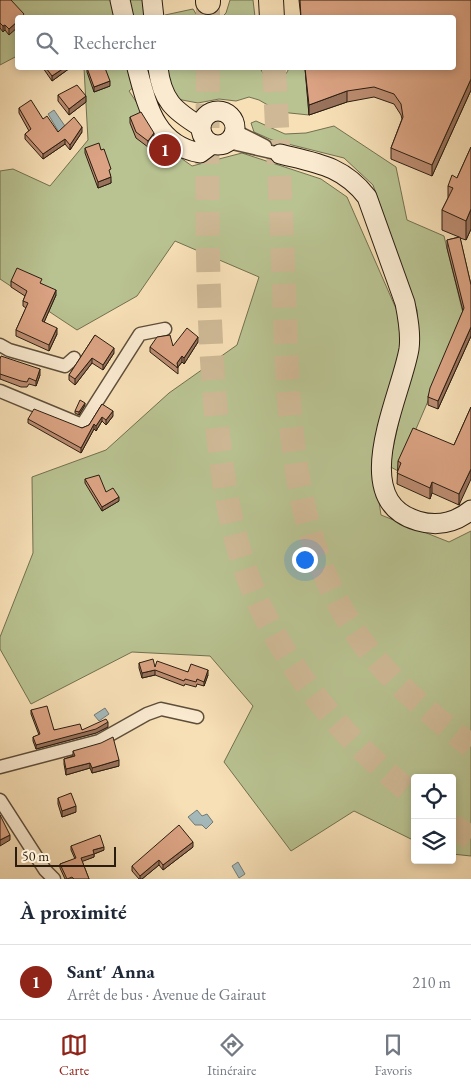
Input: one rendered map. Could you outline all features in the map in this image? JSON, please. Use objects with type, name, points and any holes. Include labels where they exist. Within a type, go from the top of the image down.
[{"type":"highway","points":[[271,0],[272,15]]},
{"type":"street","points":[[120,0],[123,15]]},
{"type":"street","points":[[152,0],[154,15]]},
{"type":"street","points":[[138,70],[150,112],[165,136],[174,144],[200,153],[225,139],[234,121],[228,114],[220,110],[204,121]]},
{"type":"street","points":[[158,70],[161,87],[165,96],[204,121]]},
{"type":"street","points":[[204,121],[203,137],[225,139],[326,165],[345,174],[358,185],[367,197],[405,303],[408,317],[409,348],[381,457],[381,484],[385,497],[403,514],[416,521],[431,525],[460,519],[471,510]]},
{"type":"street","points":[[0,391],[82,425],[140,334],[165,329]]},
{"type":"street","points":[[0,345],[9,350],[66,366],[74,358]]},
{"type":"street","points":[[0,767],[99,741],[161,708],[197,717]]},
{"type":"street","points":[[0,800],[45,870],[54,879]]},
{"type":"green space","points":[[0,0],[149,0],[150,15],[15,15],[15,57],[0,65]]},
{"type":"green space","points":[[230,0],[253,0],[255,15],[224,15]]},
{"type":"green space","points":[[193,9],[197,15],[165,15]]},
{"type":"green space","points":[[84,70],[154,70],[129,91],[167,148],[192,166],[242,153],[321,179],[347,197],[405,329],[374,468],[381,515],[449,542],[471,531],[471,856],[456,854],[456,774],[411,774],[411,839],[354,811],[291,851],[224,762],[253,706],[210,656],[132,652],[31,704],[0,649],[0,637],[33,553],[32,477],[106,450],[169,393],[237,345],[259,277],[175,241],[137,296],[77,330],[0,279],[0,171],[13,169],[50,186],[88,140]]},
{"type":"green space","points":[[165,70],[261,70],[270,80],[282,77],[288,70],[305,70],[309,115],[280,112],[259,100],[249,97],[236,101],[219,99],[198,103],[177,99],[166,83]]},
{"type":"green space","points":[[256,121],[285,134],[306,133],[334,126],[396,167],[407,220],[444,236],[464,317],[398,471],[389,466],[418,335],[417,310],[373,185],[344,158],[272,140],[254,132],[251,123]]},
{"type":"shaded area","points":[[54,110],[67,129],[60,134],[48,114]]},
{"type":"shaded area","points":[[105,708],[109,714],[99,721],[94,715]]},
{"type":"shaded area","points":[[197,810],[202,816],[207,814],[213,822],[206,829],[202,825],[195,825],[188,817]]},
{"type":"shaded area","points":[[238,862],[245,874],[239,878],[232,866]]},
{"type":"building","points":[[0,0],[11,0],[24,14],[15,15],[15,24],[9,29],[0,23]]},
{"type":"building","points":[[300,0],[471,0],[471,79],[432,165],[391,148],[403,117],[401,104],[394,94],[374,87],[347,91],[309,105],[305,70],[456,70],[456,15],[301,15]]},
{"type":"building","points":[[48,70],[61,70],[52,76]]},
{"type":"building","points":[[88,70],[106,70],[110,81],[94,87]]},
{"type":"building","points":[[77,85],[86,96],[69,109],[58,95]]},
{"type":"building","points":[[31,100],[43,119],[47,116],[58,132],[74,117],[82,127],[70,145],[65,139],[43,154],[25,134],[31,129],[19,108]]},
{"type":"building","points":[[141,112],[154,133],[148,141],[136,132],[130,117]]},
{"type":"building","points":[[99,143],[101,150],[104,149],[111,169],[109,170],[111,177],[98,182],[85,148]]},
{"type":"building","points":[[471,147],[471,209],[466,221],[442,210],[453,188],[448,186],[452,175],[457,178]]},
{"type":"building","points":[[460,237],[471,285],[471,327],[438,401],[428,397],[430,388],[464,308],[447,240]]},
{"type":"building","points":[[17,268],[42,279],[40,283],[56,290],[42,321],[57,328],[49,345],[16,330],[28,303],[23,301],[27,291],[11,281]]},
{"type":"building","points":[[187,328],[198,337],[184,358],[182,356],[177,363],[178,368],[150,347],[157,337],[170,335],[173,346]]},
{"type":"building","points":[[95,335],[114,348],[103,365],[92,358],[75,379],[69,375]]},
{"type":"building","points":[[1,356],[40,369],[36,381],[29,378],[27,382],[21,381],[0,374]]},
{"type":"building","points":[[80,400],[85,403],[79,412],[75,411]]},
{"type":"building","points":[[102,404],[113,411],[106,420],[102,417],[96,426],[94,424],[81,448],[28,419],[34,409],[82,428],[89,425]]},
{"type":"building","points":[[471,407],[471,469],[459,494],[432,482],[430,488],[397,473],[401,463],[398,461],[413,428],[454,445]]},
{"type":"building","points":[[99,475],[106,492],[113,488],[119,497],[102,507],[85,479]]},
{"type":"building","points":[[153,659],[155,667],[157,661],[188,672],[191,664],[208,670],[204,682],[197,679],[196,682],[185,679],[184,681],[155,670],[142,673],[139,663]]},
{"type":"building","points":[[47,706],[54,730],[80,724],[82,730],[106,719],[108,722],[96,729],[36,745],[33,737],[40,734],[31,710]]},
{"type":"building","points":[[113,737],[119,760],[92,768],[90,763],[66,769],[64,759],[75,756],[73,751],[101,743]]},
{"type":"building","points":[[71,793],[76,806],[62,811],[58,798]]},
{"type":"building","points":[[0,815],[10,835],[0,840]]},
{"type":"building","points":[[179,825],[193,842],[163,865],[159,860],[140,876],[132,866]]},
{"type":"building","points":[[100,835],[104,847],[93,850],[94,854],[81,858],[89,879],[74,879],[72,877],[67,879],[60,864],[76,858],[71,846]]},
{"type":"tunnel","points":[[208,2],[208,15]]},
{"type":"tunnel","points":[[208,70],[207,189],[211,350],[218,437],[229,508],[240,555],[261,609],[277,640],[316,698],[363,750],[411,793]]},
{"type":"tunnel","points":[[274,70],[287,376],[291,422],[296,467],[305,512],[317,555],[335,597],[358,636],[382,667],[410,695],[471,746]]},
{"type":"tunnel","points":[[456,828],[471,838]]},
{"type":"place","name":"Sant' Anna","points":[[165,150]]}]
